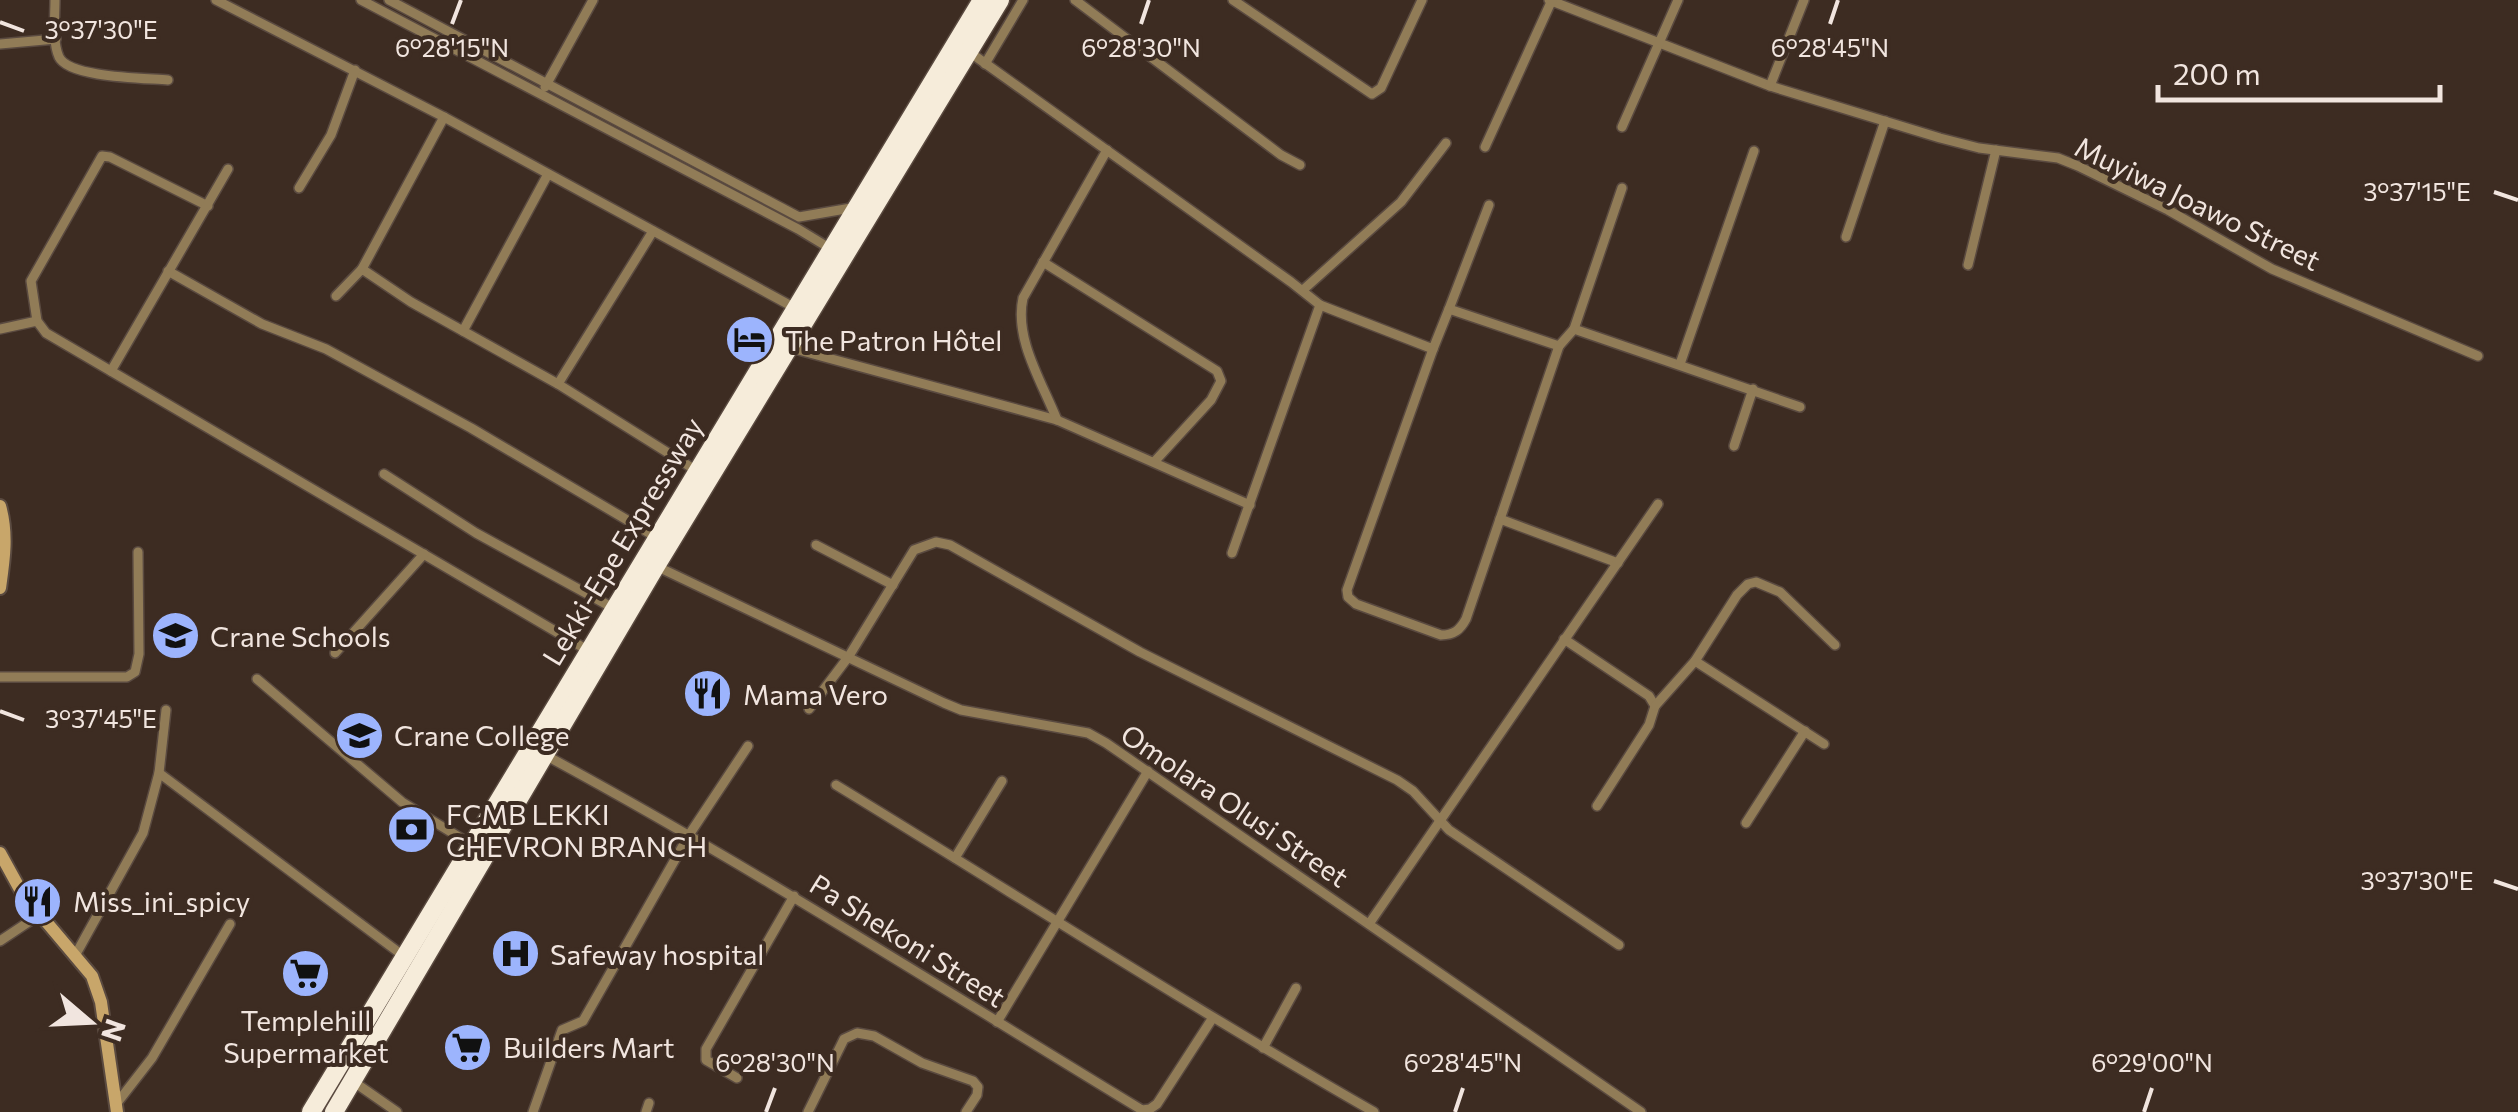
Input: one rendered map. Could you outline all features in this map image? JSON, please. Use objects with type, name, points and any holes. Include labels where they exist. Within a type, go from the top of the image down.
[{"type":"highway","name":"Lekki-Epe Expressway","points":[[312,1112],[982,0]]},
{"type":"highway","name":"Lekki-Epe Expressway","points":[[334,1112],[656,566],[1000,0]]},
{"type":"street","points":[[55,0],[56,39],[60,57],[67,66],[168,80]]},
{"type":"street","points":[[216,0],[444,117],[798,309]]},
{"type":"street","points":[[361,0],[541,94],[798,217],[860,207]]},
{"type":"street","points":[[389,0],[736,190],[832,250]]},
{"type":"street","points":[[541,94],[593,0]]},
{"type":"street","points":[[986,64],[1023,0]]},
{"type":"street","points":[[1075,0],[1300,165]]},
{"type":"street","points":[[1234,0],[1372,94],[1381,88],[1422,0]]},
{"type":"street","points":[[1485,147],[1551,0]]},
{"type":"street","name":"Muyiwa Joawo Street","points":[[1551,0],[1770,86],[1940,138],[2058,158],[2168,210],[2272,269],[2478,356]]},
{"type":"street","points":[[1622,127],[1678,0]]},
{"type":"street","points":[[1770,86],[1804,0]]},
{"type":"street","points":[[0,44],[56,39]]},
{"type":"street","points":[[968,51],[1320,305],[1432,349]]},
{"type":"street","points":[[299,188],[331,135],[355,70]]},
{"type":"street","points":[[336,296],[362,270],[444,117]]},
{"type":"street","points":[[1846,237],[1884,121]]},
{"type":"street","points":[[1303,290],[1400,202],[1446,143]]},
{"type":"street","points":[[1058,420],[1024,337],[1020,313],[1023,298],[1106,150]]},
{"type":"street","points":[[1968,266],[1996,150]]},
{"type":"street","points":[[1680,364],[1754,151]]},
{"type":"street","points":[[208,206],[102,156],[32,281],[37,321],[46,333],[590,651]]},
{"type":"street","points":[[111,370],[228,170]]},
{"type":"street","points":[[463,331],[548,174]]},
{"type":"street","points":[[1489,206],[1432,349],[1347,590],[1356,604],[1442,635],[1460,630],[1466,620],[1559,346],[1574,329],[1622,188]]},
{"type":"street","points":[[558,384],[652,231]]},
{"type":"street","points":[[1044,262],[1218,371],[1220,381],[1211,400],[1154,462]]},
{"type":"street","points":[[168,270],[262,324],[342,358],[656,537]]},
{"type":"street","points":[[362,270],[697,470]]},
{"type":"street","points":[[1232,553],[1320,305]]},
{"type":"street","points":[[1449,309],[1559,346]]},
{"type":"street","points":[[0,329],[37,321]]},
{"type":"street","points":[[1574,329],[1800,407]]},
{"type":"street","points":[[791,348],[1058,420],[1250,504]]},
{"type":"street","points":[[1734,446],[1754,389]]},
{"type":"street","points":[[384,474],[476,532],[614,609]]},
{"type":"street","points":[[1369,924],[1658,504]]},
{"type":"street","points":[[0,506],[6,548],[0,583]]},
{"type":"street","points":[[1500,519],[1618,562]]},
{"type":"street","points":[[809,709],[849,656],[914,550],[936,542],[950,546],[1172,668],[1251,709],[1320,738],[1397,780],[1413,791],[1438,820],[1619,945]]},
{"type":"street","points":[[816,545],[893,584]]},
{"type":"street","points":[[0,677],[127,677],[135,672],[139,654],[138,552]]},
{"type":"street","points":[[335,653],[424,554]]},
{"type":"street","name":"Omolara Olusi Street","points":[[656,566],[962,710],[1088,733],[1641,1112]]},
{"type":"street","points":[[1596,806],[1649,725],[1655,706],[1695,660],[1736,595],[1748,584],[1756,582],[1780,592],[1836,645]]},
{"type":"street","points":[[1564,640],[1649,696],[1655,706]]},
{"type":"street","points":[[1695,660],[1824,744]]},
{"type":"street","points":[[257,679],[402,802],[472,845]]},
{"type":"street","points":[[76,954],[143,833],[160,774],[166,710]]},
{"type":"street","points":[[1746,823],[1805,731]]},
{"type":"street","points":[[534,1112],[562,1030],[583,1021],[690,834],[748,746]]},
{"type":"street","name":"Pa Shekoni Street","points":[[545,755],[794,896],[1127,1107],[1142,1110],[1157,1104],[1212,1019]]},
{"type":"street","points":[[997,1022],[1148,772]]},
{"type":"street","points":[[160,774],[405,956]]},
{"type":"street","points":[[955,858],[1002,781]]},
{"type":"street","points":[[836,786],[1058,920],[1212,1019],[1374,1112]]},
{"type":"street","points":[[0,853],[22,893],[92,976],[101,1002],[117,1107]]},
{"type":"street","points":[[737,1078],[706,1060],[706,1049],[794,896]]},
{"type":"street","points":[[0,941],[39,915]]},
{"type":"street","points":[[117,1107],[152,1058],[230,924]]},
{"type":"street","points":[[1263,1048],[1296,988]]},
{"type":"street","points":[[808,1112],[844,1039],[857,1033],[874,1036],[922,1063],[973,1081],[978,1094],[966,1112]]},
{"type":"street","points":[[354,1082],[396,1112]]},
{"type":"place","name":"The Patron Hôtel","points":[[750,340]]},
{"type":"place","name":"Crane Schools","points":[[175,636]]},
{"type":"place","name":"Mama Vero","points":[[708,694]]},
{"type":"place","name":"Crane College","points":[[359,735]]},
{"type":"place","name":"FCMB LEKKI CHEVRON BRANCH","points":[[411,830]]},
{"type":"place","name":"Miss_ini_spicy","points":[[38,901]]},
{"type":"place","name":"Safeway hospital","points":[[515,954]]},
{"type":"place","name":"Templehill Supermarket","points":[[306,973]]},
{"type":"place","name":"Builders Mart","points":[[468,1047]]}]
